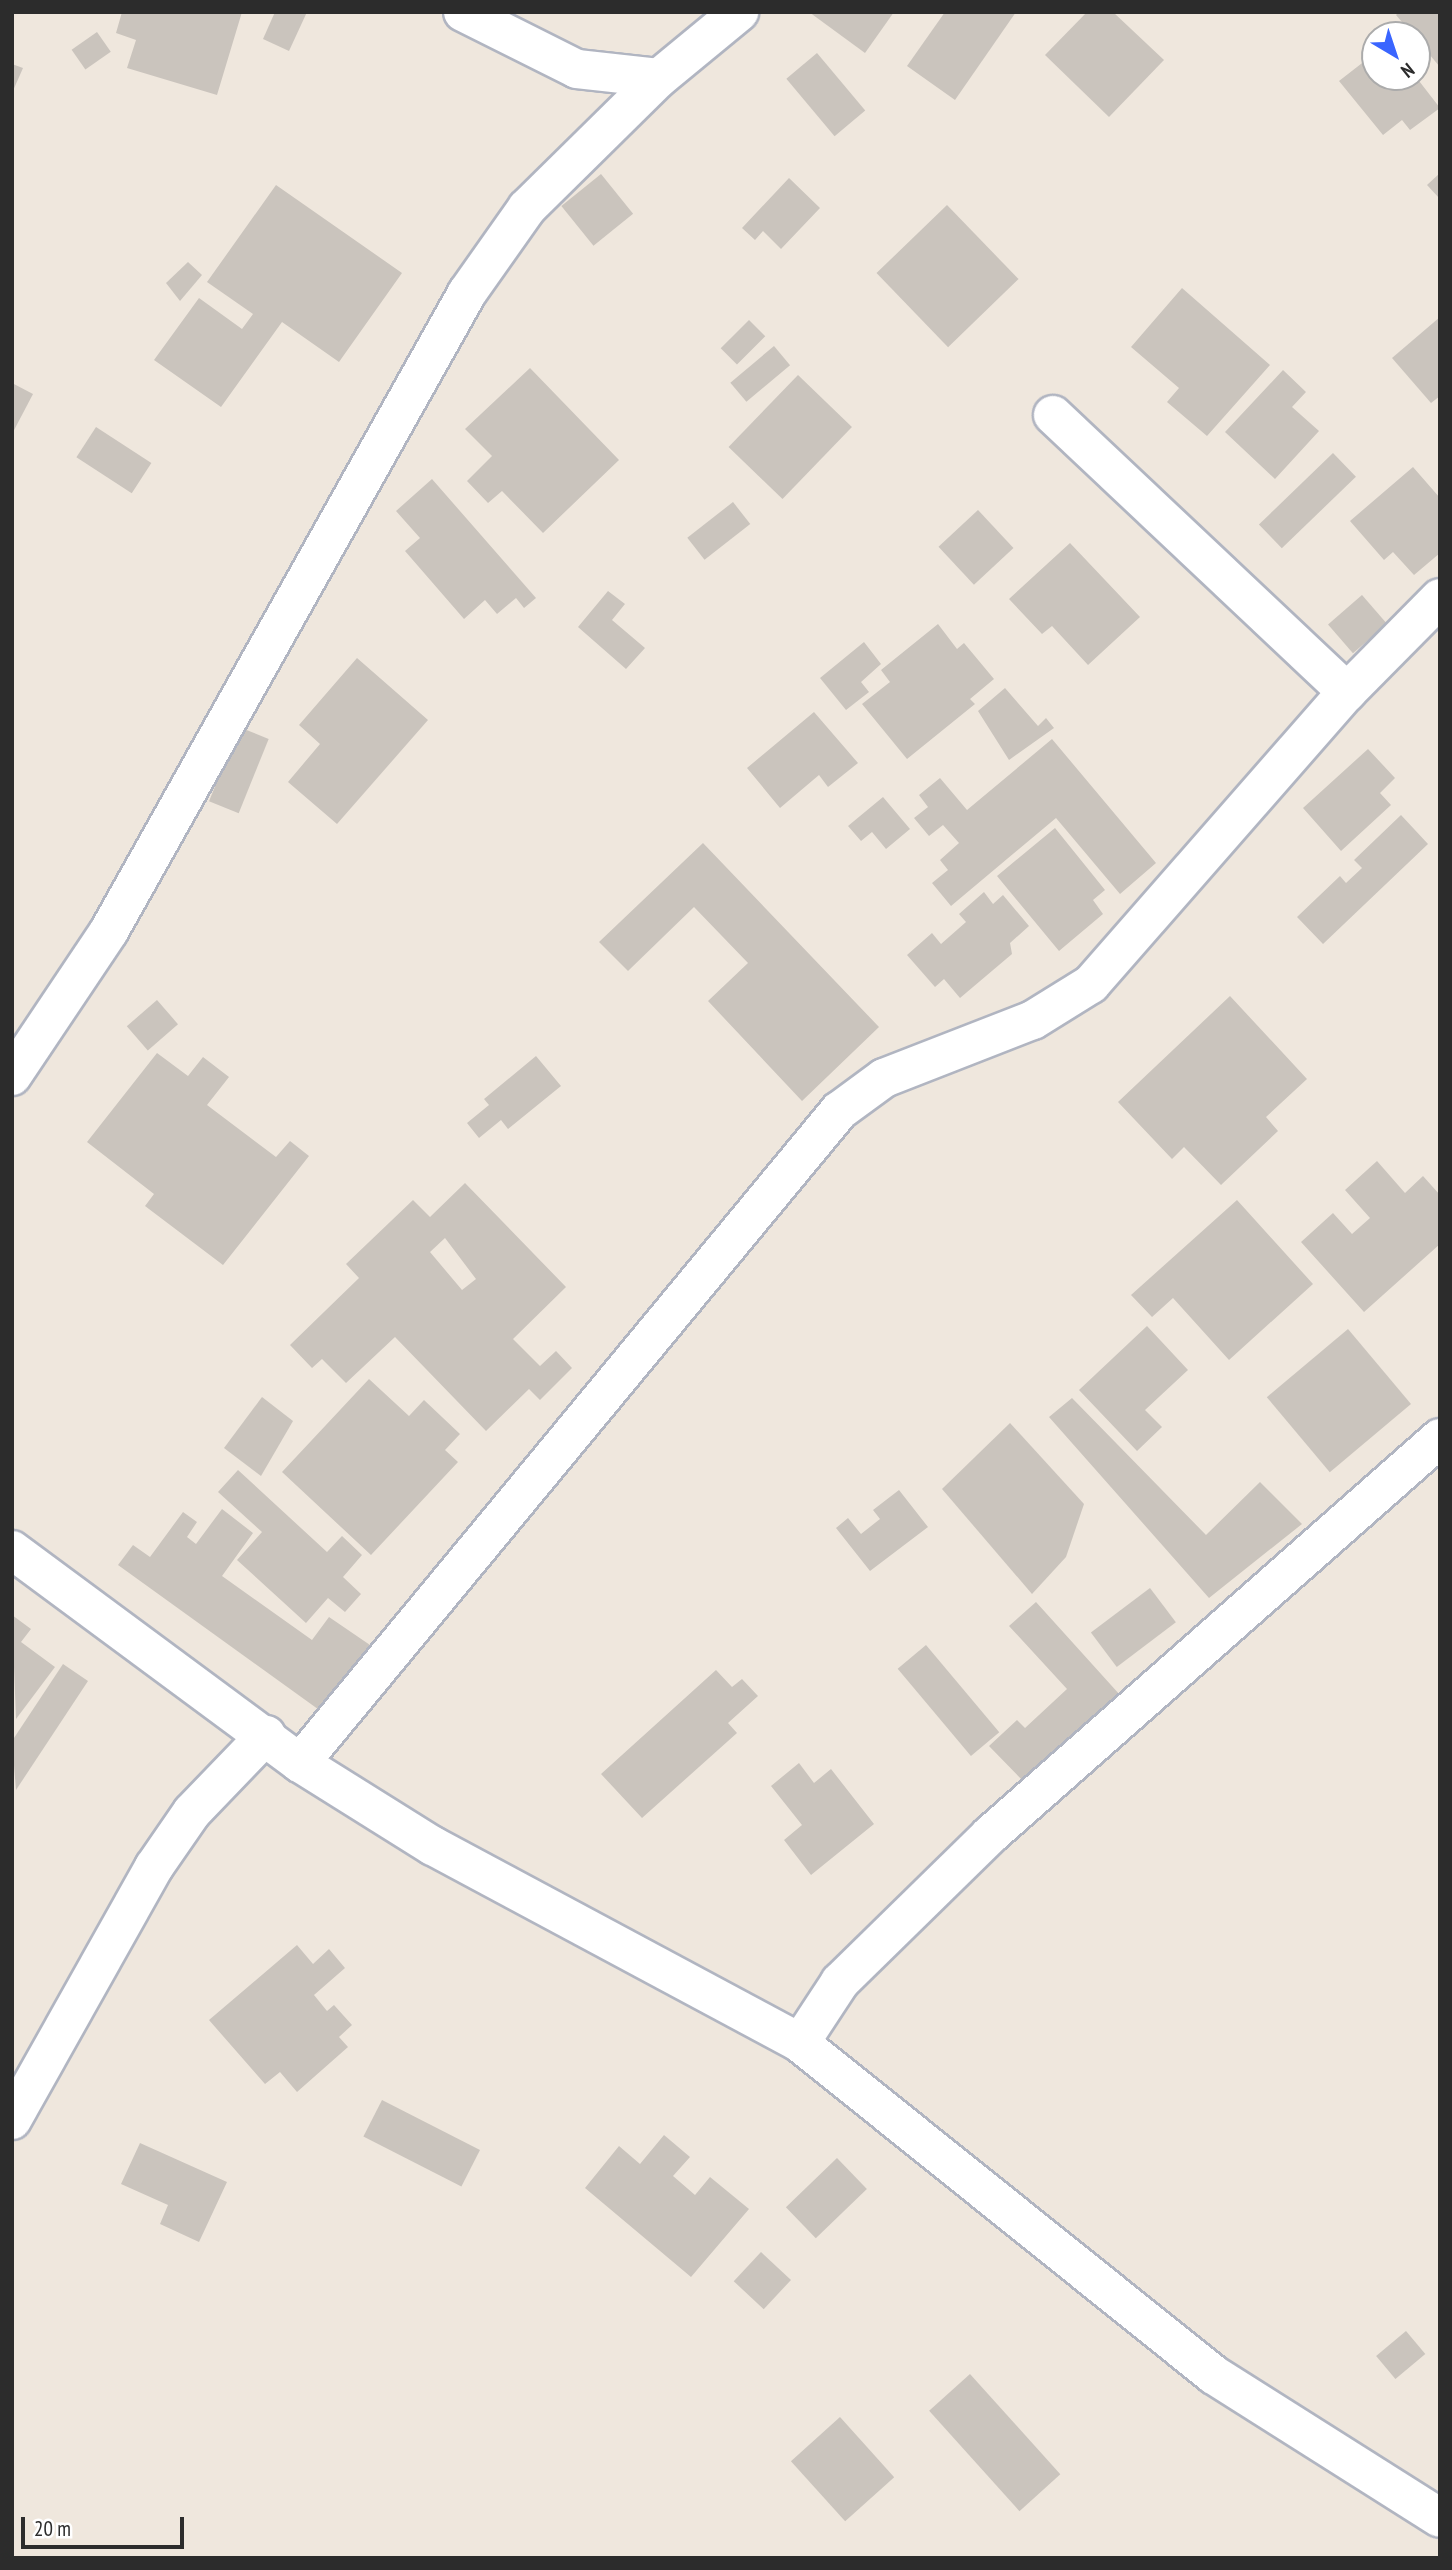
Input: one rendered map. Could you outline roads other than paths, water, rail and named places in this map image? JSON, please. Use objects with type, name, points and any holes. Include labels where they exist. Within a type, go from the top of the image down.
[{"type":"street","points":[[463,12],[578,69],[659,78]]},
{"type":"street","points":[[12,1076],[109,931],[467,293],[527,208],[659,78],[739,12]]},
{"type":"street","points":[[1052,415],[1347,692]]},
{"type":"street","points":[[300,1763],[839,1111],[884,1079],[1033,1020],[1091,984],[1347,692],[1440,598]]},
{"type":"street","points":[[800,2043],[840,1982],[990,1835],[1440,1438]]},
{"type":"street","points":[[12,1550],[266,1735],[300,1763],[433,1846],[800,2043],[1214,2375],[1440,2518]]},
{"type":"street","points":[[12,2120],[154,1867],[192,1812],[266,1735]]}]
